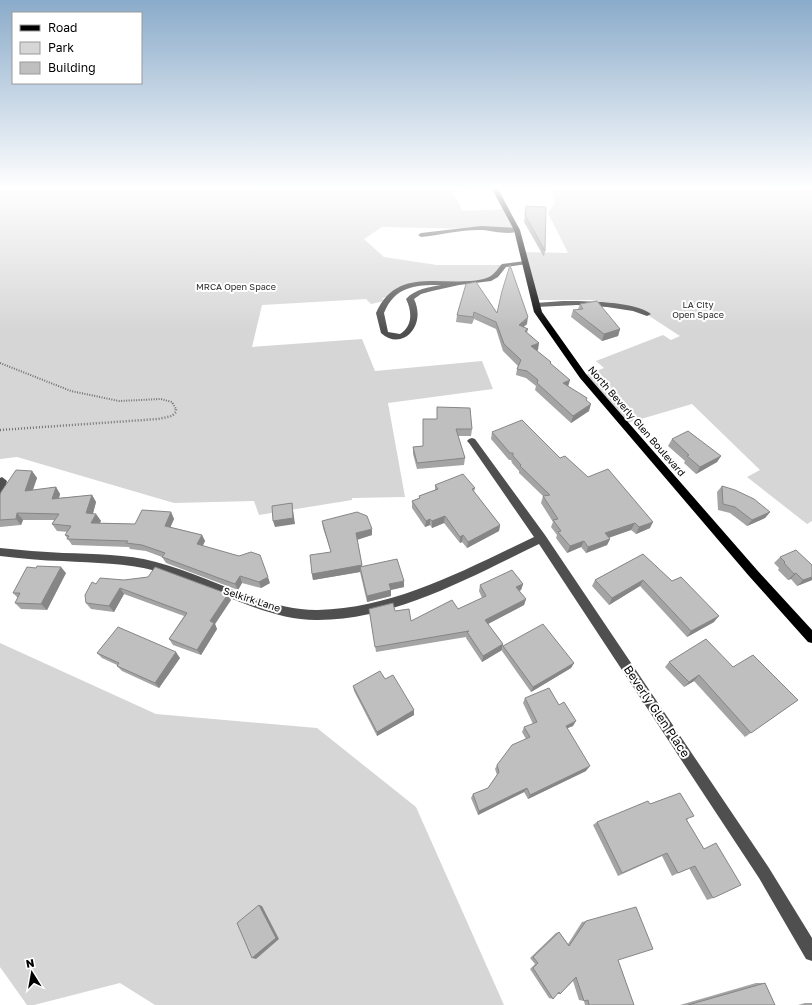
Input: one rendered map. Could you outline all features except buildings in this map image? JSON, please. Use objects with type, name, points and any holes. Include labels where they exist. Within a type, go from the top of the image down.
[{"type":"main road","name":"North Beverly Glen Boulevard","points":[[518,236],[538,312],[583,376],[753,573],[812,638]]},
{"type":"street","points":[[456,284],[427,290],[413,296],[410,299],[414,311],[414,322],[410,330],[402,336],[397,337],[392,337],[385,333],[380,314],[388,298],[400,289],[414,284],[431,283],[465,284],[484,281],[494,277],[504,265],[525,263]]},
{"type":"street","points":[[536,305],[575,302],[636,309],[647,314]]},
{"type":"street","name":"Beverly Glen Place","points":[[472,441],[541,538],[764,873],[812,953]]},
{"type":"street","points":[[0,492],[2,481]]},
{"type":"street","name":"Selkirk Lane","points":[[0,552],[119,559],[157,566],[277,609],[317,615],[361,611],[407,598],[460,576],[541,538]]},
{"type":"path","points":[[0,363],[70,391],[118,400],[161,399],[172,402],[176,407],[176,412],[172,416],[158,419],[0,430]]},
{"type":"green space","name":"MRCA Open Space","points":[[0,236],[369,236],[364,239],[384,257],[437,265],[504,265],[497,272],[482,281],[466,284],[416,284],[382,298],[384,301],[371,304],[366,299],[262,305],[252,347],[362,339],[375,371],[482,361],[493,389],[388,403],[405,497],[352,498],[352,500],[259,515],[254,501],[174,503],[17,457],[0,459]]},
{"type":"green space","name":"LA City Open Space","points":[[559,236],[812,236],[812,521],[807,524],[747,477],[760,470],[692,404],[624,424],[583,376],[604,368],[596,361],[663,335],[671,340],[680,336],[637,308],[591,300],[534,300],[522,252],[568,253]]},
{"type":"green space","points":[[0,643],[156,714],[317,728],[416,807],[504,1005],[155,1005],[120,983],[34,1005],[27,1005],[0,967]]}]
